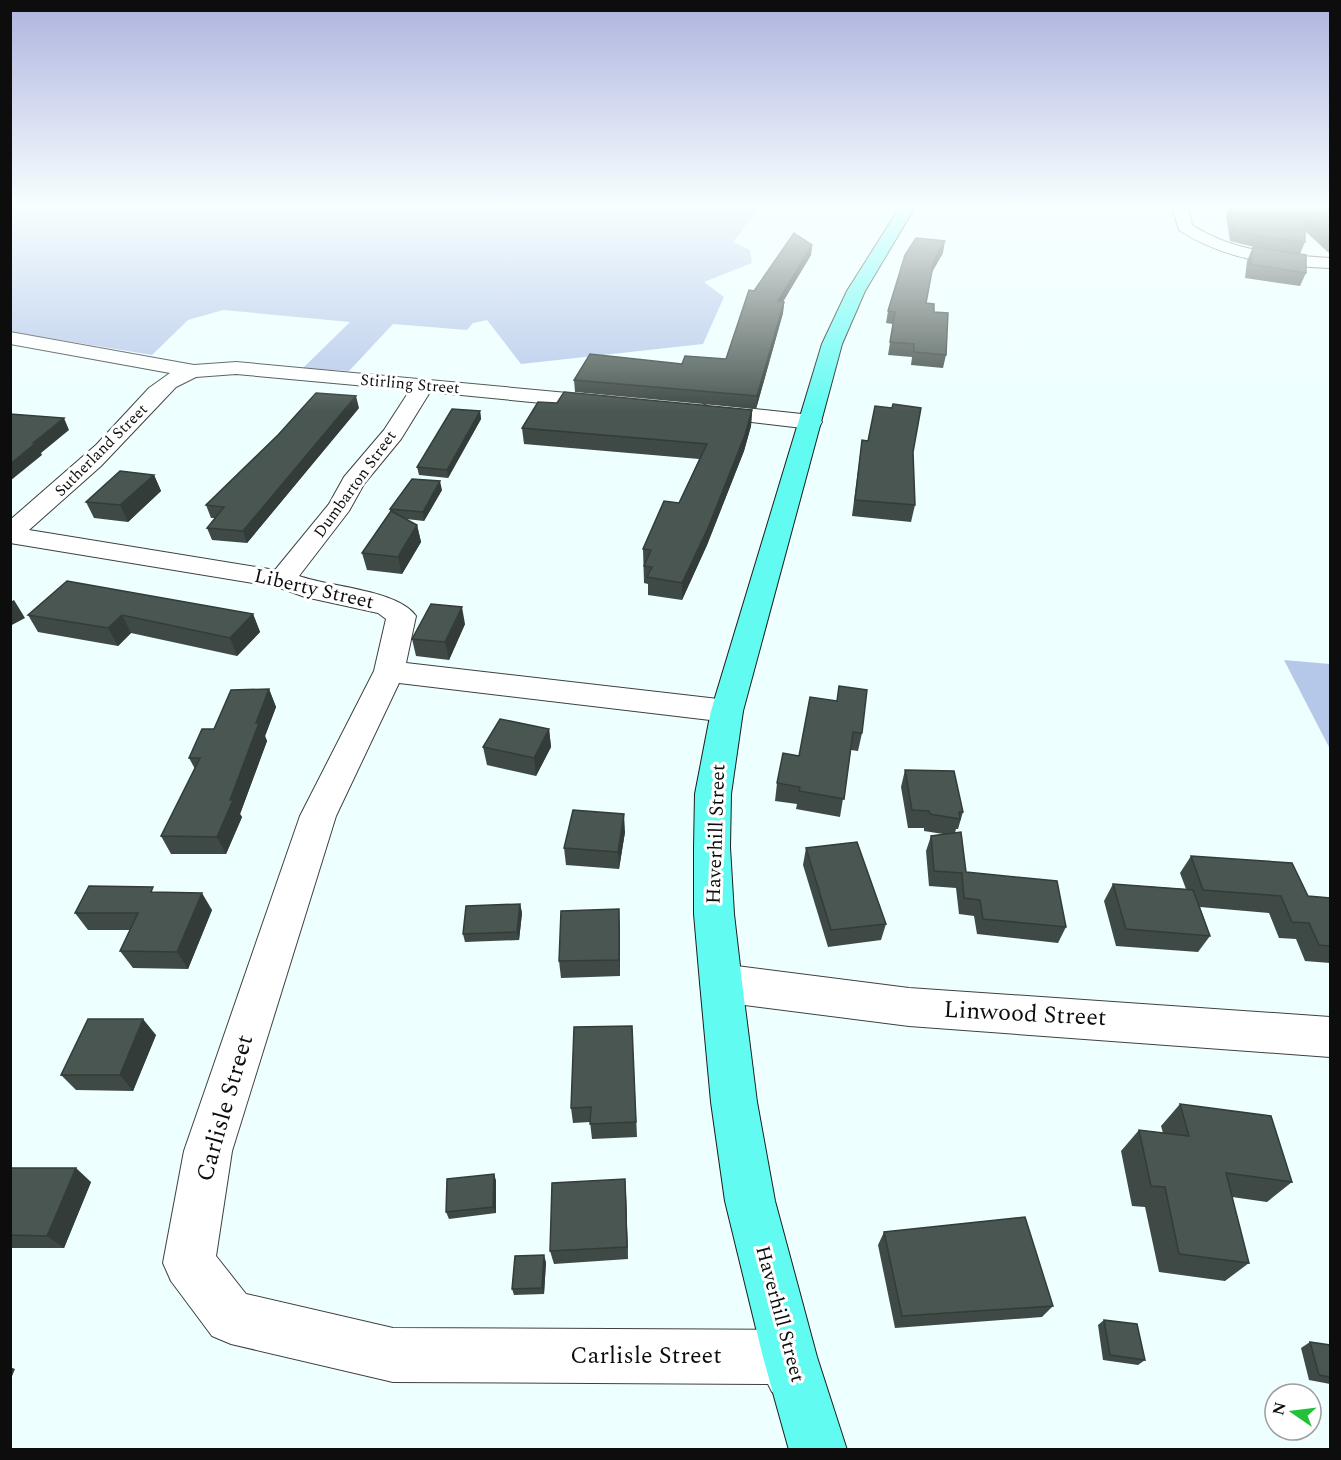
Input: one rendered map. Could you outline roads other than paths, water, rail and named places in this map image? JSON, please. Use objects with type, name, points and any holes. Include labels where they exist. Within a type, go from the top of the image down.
[{"type":"main road","name":"Haverhill Street","points":[[818,1449],[790,1357],[750,1201],[734,1101],[720,983],[714,914],[713,794],[727,711],[839,324],[867,275]]},
{"type":"street","name":"Stirling Street","points":[[10,338],[194,371],[236,368],[618,403]]},
{"type":"street","name":"Sutherland Street","points":[[10,534],[107,448],[141,409],[168,384],[194,371]]},
{"type":"street","name":"Dumbarton Street","points":[[282,580],[340,506],[353,482],[393,434],[423,386]]},
{"type":"street","points":[[687,408],[811,422]]},
{"type":"street","name":"Liberty Street","points":[[10,534],[282,580],[315,591],[387,606],[401,616],[389,671]]},
{"type":"street","points":[[389,671],[727,711]]},
{"type":"street","name":"Carlisle Street","points":[[389,671],[318,816],[208,1151],[189,1263],[231,1317],[393,1355],[790,1357]]},
{"type":"street","name":"Linwood Street","points":[[720,983],[909,1007],[1330,1037]]},
{"type":"street","points":[[790,1357],[794,1449]]}]
